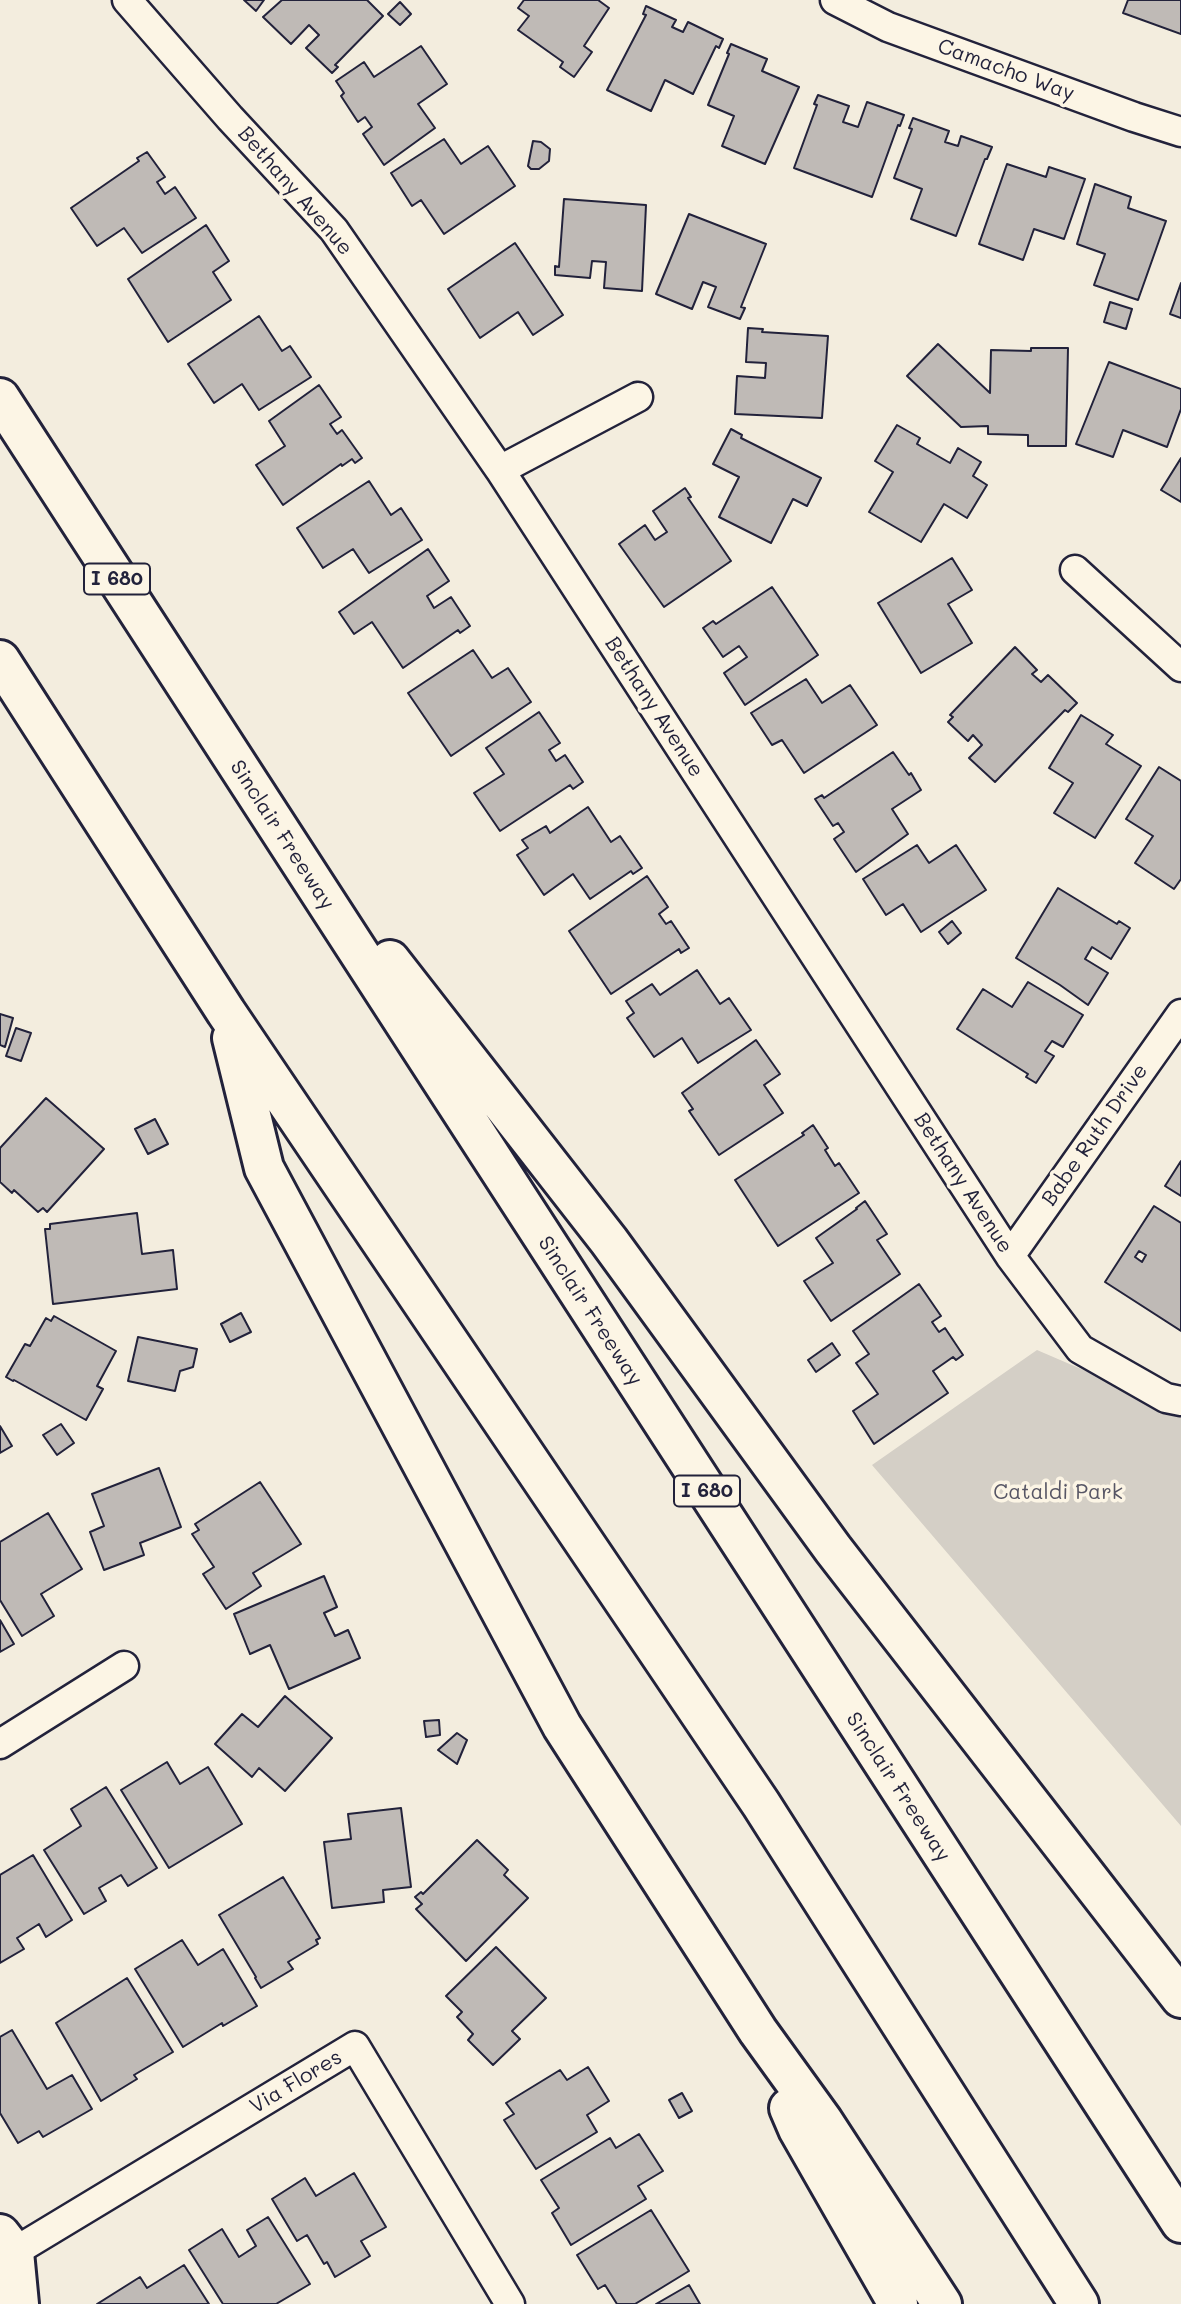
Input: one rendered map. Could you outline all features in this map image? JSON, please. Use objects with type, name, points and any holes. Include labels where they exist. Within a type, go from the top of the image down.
[{"type":"main road","name":"Sinclair Freeway","points":[[0,398],[1181,2223]]},
{"type":"main road","points":[[0,660],[226,1012],[761,1804],[1079,2304]]},
{"type":"main road","points":[[233,760],[609,1241],[832,1549],[1181,1998]]},
{"type":"main road","points":[[226,1012],[264,1168],[562,1726],[758,2031],[823,2121],[942,2304]]},
{"type":"main road","points":[[758,2031],[798,2129],[898,2304]]},
{"type":"main road","points":[[7,2243],[19,2304]]},
{"type":"street","name":"Bethany Avenue","points":[[127,0],[230,118],[334,230],[500,470],[1010,1256],[1080,1349],[1166,1398],[1181,1401]]},
{"type":"street","name":"Camacho Way","points":[[835,0],[888,27],[1181,132]]},
{"type":"street","points":[[500,470],[638,397]]},
{"type":"street","points":[[1075,570],[1181,667]]},
{"type":"street","name":"Babe Ruth Drive","points":[[1010,1256],[1181,1014]]},
{"type":"street","points":[[0,1744],[124,1666]]},
{"type":"street","name":"Via Flores","points":[[7,2243],[355,2046],[510,2304]]},
{"type":"green space","name":"Cataldi Park","points":[[1037,1350],[1181,1412],[1181,1826],[872,1465]]},
{"type":"building","points":[[244,0],[264,0],[256,11]]},
{"type":"building","points":[[282,0],[367,0],[383,16],[335,65],[338,67],[332,73],[306,48],[319,35],[309,25],[291,44],[263,17]]},
{"type":"building","points":[[524,0],[598,0],[609,8],[584,46],[592,52],[574,77],[560,67],[563,62],[518,30],[529,16],[518,8]]},
{"type":"building","points":[[1128,0],[1181,0],[1181,34],[1123,13]]},
{"type":"building","points":[[400,2],[411,14],[400,25],[388,14]]},
{"type":"building","points":[[646,6],[676,20],[672,27],[683,32],[688,22],[723,39],[719,48],[716,46],[693,94],[665,80],[651,111],[607,90],[646,15],[643,14]]},
{"type":"building","points":[[731,44],[767,59],[762,71],[799,87],[765,164],[722,146],[734,116],[708,105]]},
{"type":"building","points":[[421,46],[447,84],[418,104],[435,128],[384,165],[363,134],[372,127],[365,117],[358,122],[341,96],[344,93],[336,81],[364,62],[374,77]]},
{"type":"building","points":[[818,95],[849,106],[843,122],[858,127],[867,102],[904,115],[872,197],[794,168],[817,105],[814,104]]},
{"type":"building","points":[[913,118],[949,131],[945,142],[958,146],[961,136],[992,147],[956,236],[911,219],[922,189],[894,178],[912,129],[909,128]]},
{"type":"building","points":[[444,139],[461,164],[488,146],[515,186],[444,234],[421,200],[412,206],[391,173]]},
{"type":"building","points":[[533,141],[541,142],[550,149],[549,161],[539,169],[531,169],[528,166]]},
{"type":"building","points":[[147,152],[165,177],[157,182],[165,194],[175,187],[196,218],[142,253],[124,228],[97,246],[71,208],[139,161],[137,158]]},
{"type":"building","points":[[1007,164],[1046,177],[1049,167],[1085,179],[1064,239],[1034,229],[1023,260],[979,244]]},
{"type":"building","points":[[1095,184],[1131,197],[1128,208],[1166,221],[1138,300],[1094,285],[1105,254],[1077,244]]},
{"type":"building","points":[[564,199],[646,205],[642,291],[604,288],[606,262],[592,261],[590,278],[555,275],[555,266],[559,267]]},
{"type":"building","points":[[689,214],[766,244],[741,307],[745,308],[740,319],[708,307],[716,287],[703,282],[692,309],[656,294]]},
{"type":"building","points":[[206,225],[229,261],[213,272],[231,300],[168,342],[128,279]]},
{"type":"building","points":[[515,243],[563,315],[533,335],[518,312],[480,338],[448,289]]},
{"type":"building","points":[[1181,283],[1181,318],[1170,314]]},
{"type":"building","points":[[1110,302],[1132,309],[1126,329],[1104,322]]},
{"type":"building","points":[[259,316],[282,351],[290,346],[311,377],[259,410],[242,384],[214,403],[188,364]]},
{"type":"building","points":[[748,328],[763,329],[762,332],[828,336],[822,418],[735,414],[737,376],[765,378],[766,363],[746,362]]},
{"type":"building","points":[[938,344],[990,393],[991,350],[1068,348],[1066,446],[1028,446],[1028,435],[988,434],[988,426],[961,427],[907,376]]},
{"type":"building","points":[[1109,362],[1181,389],[1181,409],[1167,447],[1123,430],[1113,457],[1076,444]]},
{"type":"building","points":[[319,385],[341,417],[330,424],[337,434],[342,430],[362,458],[355,463],[352,459],[342,466],[341,464],[283,505],[256,465],[285,446],[269,421]]},
{"type":"building","points":[[897,425],[920,438],[917,444],[950,463],[958,448],[981,462],[973,476],[987,485],[967,518],[944,504],[921,542],[869,512],[893,472],[875,461]]},
{"type":"building","points":[[731,429],[742,435],[741,438],[821,478],[807,506],[793,499],[771,543],[719,517],[739,477],[713,464]]},
{"type":"building","points":[[1181,458],[1181,502],[1161,490]]},
{"type":"building","points":[[369,481],[391,515],[401,508],[422,540],[369,573],[353,549],[323,568],[297,528]]},
{"type":"building","points":[[685,488],[691,497],[688,498],[731,561],[664,607],[619,544],[645,525],[655,540],[667,532],[653,511]]},
{"type":"building","points":[[428,549],[449,581],[427,596],[434,608],[451,597],[470,626],[460,633],[458,630],[403,668],[372,622],[354,634],[339,612]]},
{"type":"building","points":[[952,558],[972,590],[948,604],[972,643],[921,673],[878,603]]},
{"type":"building","points":[[772,587],[818,655],[745,705],[724,673],[747,657],[739,646],[723,657],[703,628],[713,621],[716,624]]},
{"type":"building","points":[[1015,647],[1037,670],[1032,674],[1041,682],[1048,675],[1077,703],[1068,712],[1065,710],[995,782],[969,758],[982,745],[973,735],[968,741],[948,722],[953,717],[950,715]]},
{"type":"building","points":[[473,650],[492,678],[508,668],[531,702],[451,756],[408,693]]},
{"type":"building","points":[[806,679],[822,703],[850,685],[877,725],[804,773],[782,740],[772,745],[751,713]]},
{"type":"building","points":[[539,712],[560,743],[549,750],[556,761],[565,755],[583,782],[573,789],[570,785],[500,831],[474,793],[504,774],[486,748]]},
{"type":"building","points":[[1081,715],[1113,735],[1106,744],[1141,766],[1095,838],[1054,813],[1073,783],[1049,768]]},
{"type":"building","points":[[893,752],[921,790],[892,809],[908,834],[856,872],[834,839],[844,832],[838,823],[833,826],[815,799],[822,795],[824,798]]},
{"type":"building","points":[[1159,767],[1181,781],[1181,879],[1174,889],[1135,863],[1153,836],[1126,819]]},
{"type":"building","points":[[588,807],[611,842],[620,836],[642,868],[633,874],[631,871],[590,899],[573,874],[544,895],[517,855],[528,848],[522,840],[546,826],[550,833]]},
{"type":"building","points":[[917,845],[929,863],[956,845],[986,890],[921,932],[903,904],[886,915],[863,879]]},
{"type":"building","points":[[647,876],[668,907],[659,914],[666,924],[671,921],[689,948],[681,953],[679,949],[611,994],[569,931]]},
{"type":"building","points":[[1058,888],[1117,924],[1119,921],[1130,928],[1111,959],[1092,947],[1085,959],[1108,973],[1088,1005],[1016,958]]},
{"type":"building","points":[[952,921],[961,933],[948,944],[939,932]]},
{"type":"building","points":[[697,970],[720,1004],[729,998],[751,1030],[698,1063],[682,1038],[654,1057],[627,1018],[634,1013],[626,1001],[652,984],[660,995]]},
{"type":"building","points":[[1028,982],[1083,1015],[1063,1047],[1052,1041],[1045,1051],[1054,1056],[1036,1083],[1026,1077],[1028,1074],[957,1029],[983,989],[1012,1007]]},
{"type":"building","points":[[0,1014],[13,1018],[5,1047],[0,1045]]},
{"type":"building","points":[[16,1028],[31,1033],[21,1061],[6,1056]]},
{"type":"building","points":[[756,1040],[780,1074],[764,1085],[783,1113],[719,1155],[689,1111],[693,1109],[682,1093]]},
{"type":"building","points":[[46,1098],[104,1149],[47,1212],[43,1208],[38,1212],[14,1190],[12,1193],[0,1182],[0,1148]]},
{"type":"building","points":[[155,1119],[168,1144],[148,1154],[135,1129]]},
{"type":"building","points":[[813,1125],[828,1148],[825,1150],[835,1166],[839,1163],[859,1193],[778,1246],[735,1180],[804,1135],[802,1133]]},
{"type":"building","points":[[1181,1161],[1181,1196],[1165,1186]]},
{"type":"building","points":[[865,1201],[887,1234],[877,1240],[900,1274],[831,1321],[804,1281],[833,1263],[816,1238]]},
{"type":"building","points":[[1154,1206],[1181,1223],[1181,1331],[1105,1282]],"holes":[[[1139,1251],[1146,1255],[1142,1262],[1135,1257]]]},
{"type":"building","points":[[137,1213],[142,1254],[173,1250],[177,1289],[53,1304],[45,1229],[50,1229],[50,1224]]},
{"type":"building","points":[[919,1284],[941,1316],[932,1322],[939,1332],[945,1328],[963,1355],[956,1360],[953,1357],[933,1371],[948,1393],[874,1444],[853,1411],[878,1394],[856,1363],[869,1354],[853,1331]]},
{"type":"building","points":[[241,1313],[251,1332],[230,1342],[221,1324]]},
{"type":"building","points":[[54,1316],[116,1351],[97,1386],[103,1389],[86,1420],[6,1377],[25,1344],[30,1346],[46,1318],[51,1321]]},
{"type":"building","points":[[138,1337],[197,1349],[193,1367],[180,1371],[175,1391],[128,1381]]},
{"type":"building","points":[[832,1343],[840,1355],[816,1372],[808,1360]]},
{"type":"building","points":[[61,1424],[74,1443],[57,1455],[43,1435]]},
{"type":"building","points":[[0,1426],[12,1446],[0,1453]]},
{"type":"building","points":[[159,1468],[181,1527],[140,1543],[144,1555],[104,1570],[90,1532],[104,1526],[92,1494]]},
{"type":"building","points":[[260,1482],[301,1544],[253,1573],[261,1586],[226,1609],[203,1574],[214,1567],[192,1534],[199,1530],[195,1524]]},
{"type":"building","points":[[48,1513],[82,1569],[41,1594],[54,1616],[22,1636],[0,1600],[0,1542]]},
{"type":"building","points":[[324,1576],[337,1607],[324,1613],[335,1636],[348,1630],[360,1658],[289,1689],[270,1645],[250,1654],[234,1614]]},
{"type":"building","points":[[0,1620],[14,1644],[0,1652]]},
{"type":"building","points":[[285,1696],[332,1738],[285,1791],[259,1768],[252,1777],[215,1744],[242,1714],[258,1727]]},
{"type":"building","points":[[439,1720],[440,1735],[426,1737],[424,1721]]},
{"type":"building","points":[[457,1733],[467,1740],[457,1764],[438,1750]]},
{"type":"building","points":[[167,1762],[180,1784],[208,1767],[242,1824],[169,1868],[121,1790]]},
{"type":"building","points":[[106,1787],[157,1868],[128,1886],[121,1875],[99,1888],[106,1901],[84,1914],[44,1850],[81,1826],[71,1809]]},
{"type":"building","points":[[401,1808],[411,1887],[383,1890],[384,1902],[332,1908],[324,1842],[351,1839],[348,1814]]},
{"type":"building","points":[[477,1840],[508,1870],[504,1875],[528,1898],[466,1961],[416,1909],[422,1904],[415,1897],[421,1892],[423,1894]]},
{"type":"building","points":[[33,1855],[72,1920],[46,1937],[39,1924],[17,1938],[24,1949],[0,1963],[0,1875]]},
{"type":"building","points":[[283,1877],[320,1938],[316,1940],[318,1944],[288,1962],[293,1969],[261,1988],[219,1915]]},
{"type":"building","points":[[182,1940],[198,1965],[223,1949],[257,2006],[183,2047],[135,1969]]},
{"type":"building","points":[[496,1947],[546,1998],[512,2031],[520,2039],[493,2065],[468,2040],[473,2034],[457,2017],[462,2012],[446,1996]]},
{"type":"building","points":[[127,1978],[173,2052],[134,2075],[137,2079],[101,2101],[56,2023]]},
{"type":"building","points":[[12,2030],[47,2089],[72,2075],[92,2109],[43,2137],[39,2131],[18,2143],[0,2113],[0,2037]]},
{"type":"building","points":[[588,2067],[609,2101],[587,2115],[597,2132],[536,2169],[504,2120],[514,2114],[506,2103],[560,2070],[567,2080]]},
{"type":"building","points":[[682,2093],[692,2111],[679,2118],[669,2100]]},
{"type":"building","points":[[639,2134],[663,2171],[638,2186],[646,2199],[571,2245],[552,2213],[559,2208],[541,2180],[610,2138],[616,2148]]},
{"type":"building","points":[[354,2173],[386,2227],[361,2241],[370,2256],[335,2277],[307,2235],[297,2241],[272,2199],[305,2178],[316,2196]]},
{"type":"building","points":[[651,2210],[689,2271],[635,2304],[617,2304],[605,2285],[598,2289],[577,2255]]},
{"type":"building","points":[[268,2217],[310,2284],[276,2304],[223,2304],[189,2250],[222,2229],[239,2257],[256,2246],[247,2230]]},
{"type":"building","points":[[184,2265],[209,2304],[97,2304],[140,2277],[147,2288]]},
{"type":"building","points":[[689,2285],[700,2304],[656,2304]]}]
